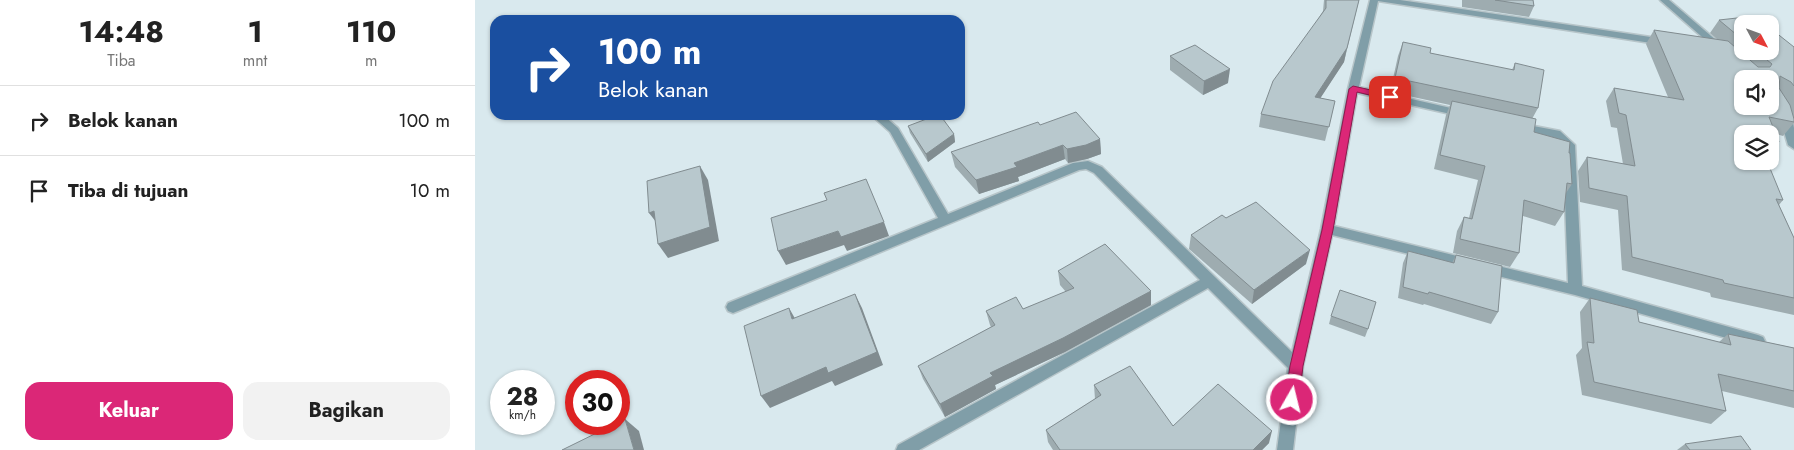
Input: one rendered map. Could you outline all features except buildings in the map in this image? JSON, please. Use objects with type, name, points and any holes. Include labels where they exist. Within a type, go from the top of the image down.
[{"type":"street","points":[[1285,450],[1296,366],[1327,230],[1353,89],[1374,0]]},
{"type":"street","points":[[1382,0],[1674,44]]},
{"type":"street","points":[[1665,0],[1726,54],[1703,48]]},
{"type":"street","points":[[1353,89],[1479,117]]},
{"type":"street","points":[[1779,107],[1791,130],[1794,145]]},
{"type":"street","points":[[882,120],[894,130],[945,220]]},
{"type":"street","points":[[1508,123],[1556,134],[1569,144],[1575,290]]},
{"type":"street","points":[[733,307],[1077,166],[1088,165],[1098,170],[1209,282],[1296,366]]},
{"type":"street","points":[[1327,230],[1575,290],[1766,344]]},
{"type":"street","points":[[904,450],[1209,282]]},
{"type":"route","points":[[1292,400],[1296,366],[1327,230],[1353,89],[1390,97]]}]
